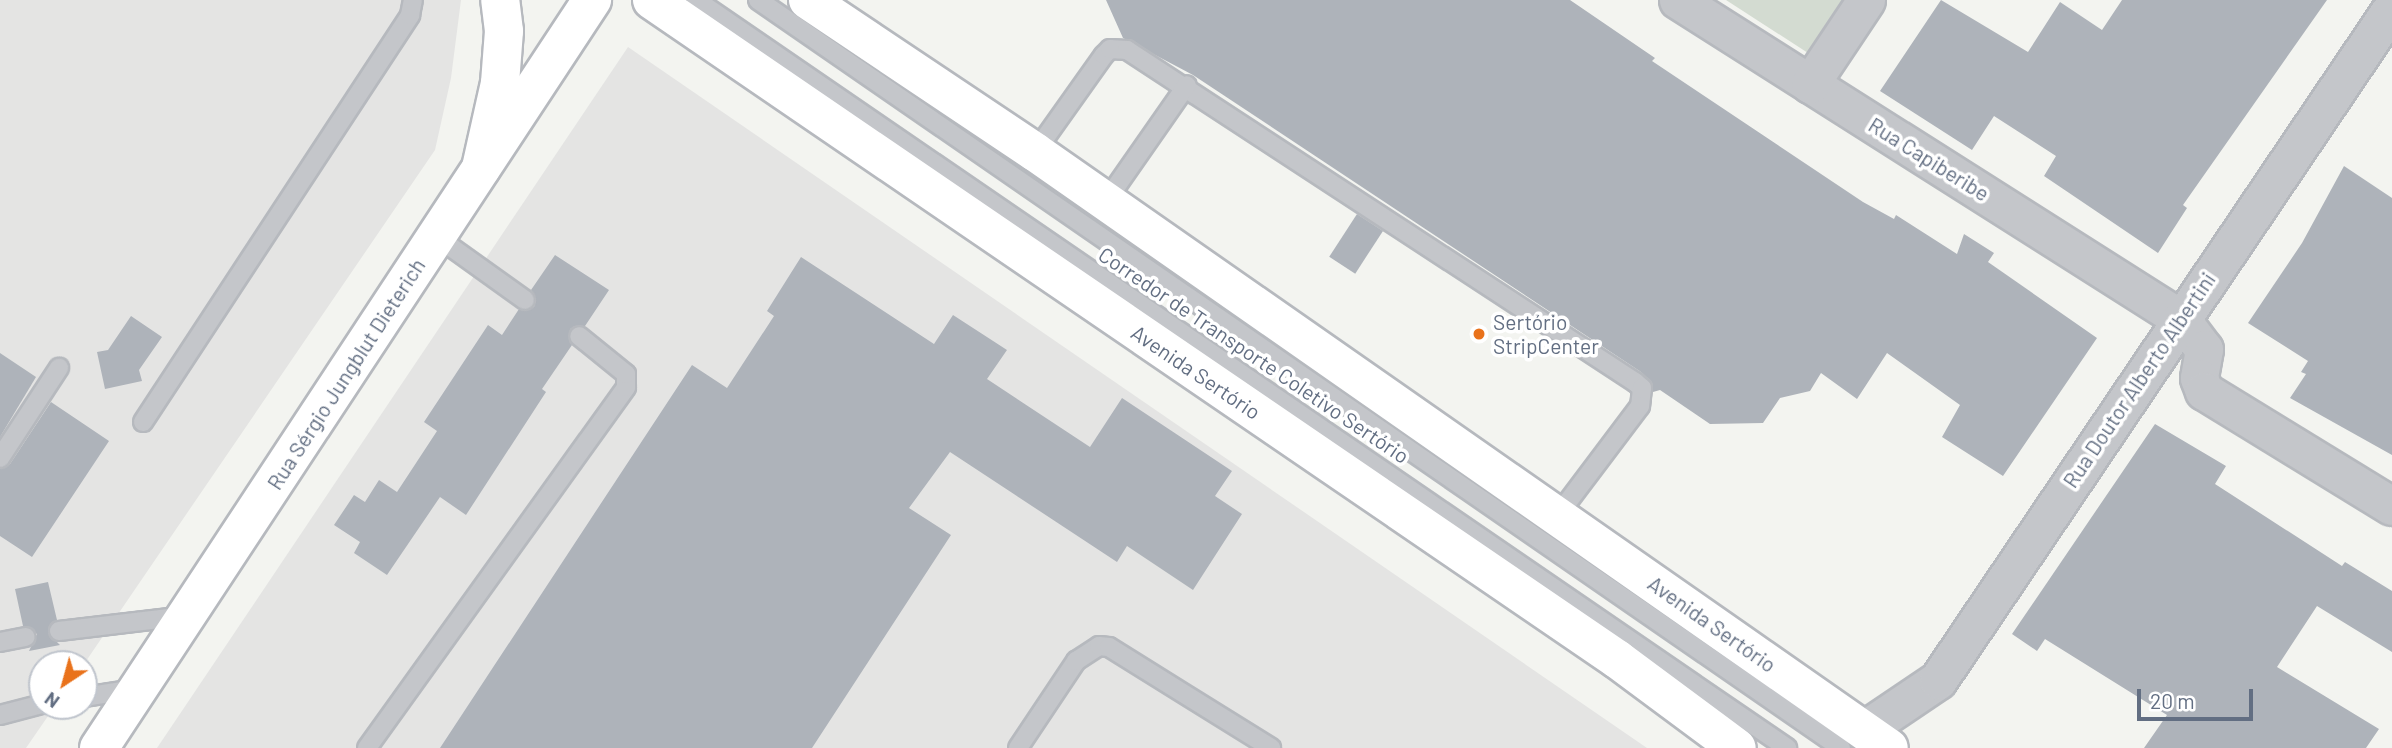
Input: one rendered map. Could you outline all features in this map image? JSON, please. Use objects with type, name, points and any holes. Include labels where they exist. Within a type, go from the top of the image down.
[{"type":"main road","points":[[481,168],[500,83],[504,31],[500,0]]},
{"type":"main road","name":"Rua Sérgio Jungblut Dieterich","points":[[99,748],[592,0]]},
{"type":"main road","name":"Avenida Sertório","points":[[652,0],[1617,659],[1737,748]]},
{"type":"main road","name":"Avenida Sertório","points":[[808,0],[1035,152],[1558,516],[1865,742]]},
{"type":"street","name":"Rua Capiberibe","points":[[1678,0],[2181,319]]},
{"type":"street","points":[[1810,84],[1866,0]]},
{"type":"street","name":"Rua Doutor Alberto Albertini","points":[[1865,742],[1938,680],[2392,8]]},
{"type":"street","points":[[2181,319],[2204,349],[2199,378],[2204,391],[2392,506]]},
{"type":"lane","points":[[142,422],[410,15],[413,0]]},
{"type":"lane","name":"Corredor de Transporte Coletivo Sertório","points":[[696,0],[1787,748]]},
{"type":"lane","name":"Corredor de Transporte Coletivo Sertório","points":[[758,0],[1865,742]]},
{"type":"lane","points":[[1035,152],[1110,49],[1127,50],[1186,85],[1642,388],[1640,406],[1558,516]]},
{"type":"lane","points":[[1105,201],[1186,85]]},
{"type":"lane","points":[[437,237],[525,300]]},
{"type":"lane","points":[[368,748],[626,387],[626,374],[579,336]]},
{"type":"lane","points":[[0,458],[59,368]]},
{"type":"lane","points":[[59,631],[187,615]]},
{"type":"lane","points":[[0,642],[26,637]]},
{"type":"lane","points":[[1018,748],[1076,661],[1099,646],[1109,647],[1271,748]]},
{"type":"lane","points":[[98,695],[139,689]]},
{"type":"lane","points":[[0,715],[28,708]]},
{"type":"shaded area","points":[[0,0],[461,0],[451,78],[435,150],[94,650],[28,650],[28,720],[45,720],[26,748],[0,748]]},
{"type":"shaded area","points":[[1726,0],[1844,0],[1808,53]]},
{"type":"shaded area","points":[[628,47],[1647,748],[157,748]]},
{"type":"building","points":[[1106,0],[1570,0],[1655,58],[1652,61],[1863,202],[1894,219],[1896,215],[1957,254],[1964,234],[1994,253],[1988,262],[2097,338],[2003,476],[1942,437],[1960,405],[1887,353],[1857,399],[1821,373],[1810,391],[1780,398],[1763,423],[1710,424],[1660,390],[1653,392],[1652,383],[1641,372],[1193,75],[1123,38]]},
{"type":"building","points":[[1941,0],[2028,52],[2060,2],[2102,30],[2122,0],[2327,0],[2183,205],[2187,208],[2158,253],[2044,176],[2056,156],[1994,116],[1972,150],[1880,91]]},
{"type":"building","points":[[2344,166],[2392,198],[2392,455],[2290,398],[2306,374],[2301,372],[2308,361],[2248,323],[2302,243]]},
{"type":"building","points":[[1357,214],[1383,231],[1355,274],[1329,257]]},
{"type":"building","points":[[555,255],[609,290],[585,326],[570,329],[572,345],[542,389],[546,392],[466,515],[440,497],[387,575],[354,553],[360,542],[334,525],[354,495],[365,502],[379,480],[397,492],[437,431],[424,422],[488,325],[502,335],[519,309],[534,307],[536,300],[531,290]]},
{"type":"building","points":[[801,257],[934,344],[953,315],[1007,350],[987,379],[1090,447],[1122,398],[1232,471],[1215,496],[1242,514],[1193,590],[1127,546],[1117,562],[950,452],[909,508],[951,535],[812,748],[440,748],[692,365],[727,388],[774,316],[767,311]]},
{"type":"building","points":[[131,316],[162,337],[139,370],[142,381],[105,389],[97,352],[108,350]]},
{"type":"building","points":[[0,353],[36,377],[0,437]]},
{"type":"building","points":[[51,402],[109,441],[32,557],[0,536],[0,469],[10,464]]},
{"type":"building","points":[[2155,424],[2226,466],[2215,484],[2342,566],[2345,562],[2392,591],[2392,652],[2317,606],[2277,667],[2379,729],[2366,748],[2144,748],[2167,715],[2045,639],[2037,651],[2012,634]]},
{"type":"building","points":[[48,582],[57,620],[48,633],[60,645],[29,650],[37,634],[23,626],[15,589]]},
{"type":"place","name":"Sertório StripCenter","points":[[1479,334]]}]
